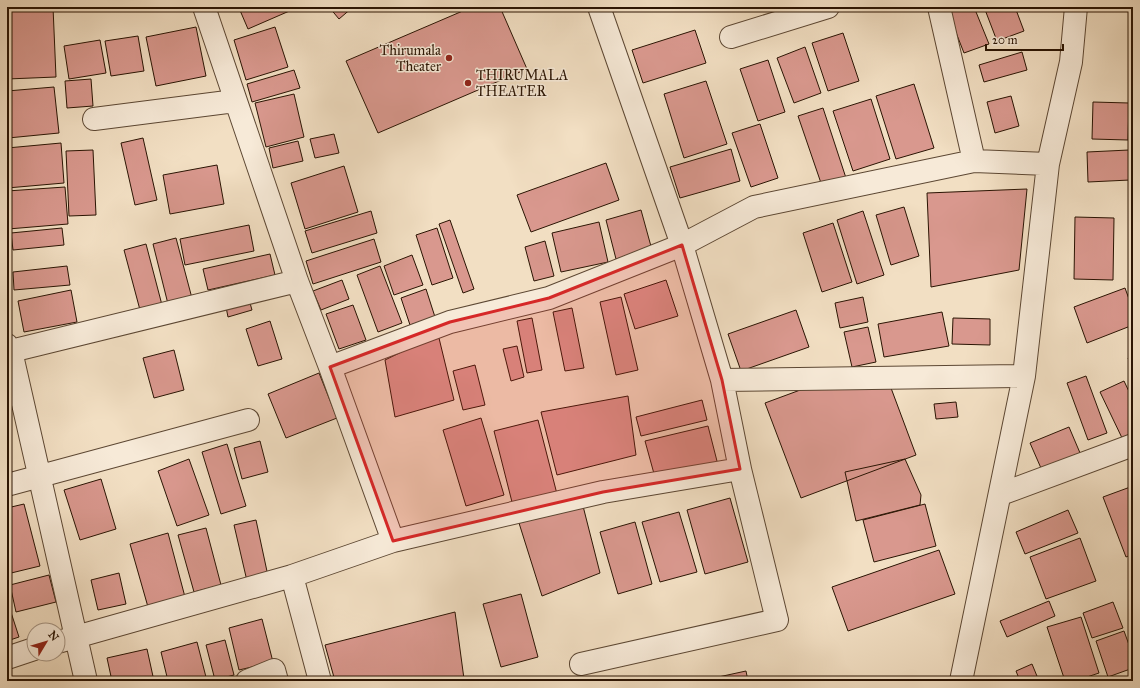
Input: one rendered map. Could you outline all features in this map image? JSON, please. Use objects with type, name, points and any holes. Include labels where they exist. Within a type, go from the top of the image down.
[{"type":"street","points":[[204,7],[297,281],[393,541]]},
{"type":"street","points":[[581,664],[777,620],[740,469],[722,380],[682,245],[599,7]]},
{"type":"street","points":[[731,37],[828,7]]},
{"type":"street","points":[[939,7],[974,161]]},
{"type":"street","points":[[961,681],[1001,494],[1024,376],[1048,164],[1071,62],[1076,7]]},
{"type":"street","points":[[94,118],[236,101]]},
{"type":"street","points":[[330,367],[450,322],[549,298],[682,245],[754,207],[974,161],[1048,164]]},
{"type":"street","points":[[86,681],[67,639],[39,475],[9,348],[297,281]]},
{"type":"street","points":[[722,380],[1024,376]]},
{"type":"street","points":[[7,485],[39,475],[248,420]]},
{"type":"street","points":[[1001,494],[1133,445]]},
{"type":"street","points":[[67,639],[292,576],[393,541],[603,492],[740,469]]},
{"type":"street","points":[[292,576],[320,681]]},
{"type":"street","points":[[7,658],[26,652]]},
{"type":"street","points":[[247,681],[274,670],[277,681]]},
{"type":"highlighted area","points":[[682,245],[722,380],[740,469],[603,492],[393,541],[330,367],[450,322],[549,298]]},
{"type":"building","points":[[7,7],[53,7],[56,77],[7,79]]},
{"type":"building","points":[[294,7],[294,9],[248,29],[239,8]]},
{"type":"building","points":[[329,7],[353,7],[339,19]]},
{"type":"building","points":[[472,7],[500,7],[527,69],[378,133],[346,61]]},
{"type":"building","points":[[946,7],[974,7],[989,44],[964,53]]},
{"type":"building","points":[[984,7],[1015,7],[1024,31],[997,41]]},
{"type":"building","points":[[196,27],[206,76],[156,86],[146,37]]},
{"type":"building","points":[[275,27],[288,67],[246,80],[234,40]]},
{"type":"building","points":[[695,30],[706,63],[643,83],[632,50]]},
{"type":"building","points":[[843,33],[859,81],[828,91],[812,43]]},
{"type":"building","points":[[138,36],[144,71],[111,76],[105,41]]},
{"type":"building","points":[[100,40],[106,73],[69,79],[64,46]]},
{"type":"building","points":[[805,47],[821,93],[794,103],[777,58]]},
{"type":"building","points":[[1022,52],[1027,70],[984,82],[979,65]]},
{"type":"building","points":[[768,60],[785,112],[758,121],[740,69]]},
{"type":"building","points":[[294,70],[300,88],[252,102],[247,84]]},
{"type":"building","points":[[91,79],[93,106],[67,108],[65,81]]},
{"type":"building","points":[[706,81],[727,144],[684,158],[664,94]]},
{"type":"building","points":[[914,84],[934,148],[896,159],[876,96]]},
{"type":"building","points":[[54,87],[59,133],[8,138],[7,91]]},
{"type":"building","points":[[294,94],[304,137],[266,147],[255,103]]},
{"type":"building","points":[[1011,96],[1019,126],[995,133],[987,102]]},
{"type":"building","points":[[871,99],[890,159],[853,171],[833,111]]},
{"type":"building","points":[[1093,102],[1129,103],[1128,140],[1092,139]]},
{"type":"building","points":[[823,108],[846,178],[822,186],[798,116]]},
{"type":"building","points":[[760,124],[778,178],[751,187],[732,133]]},
{"type":"building","points":[[334,134],[339,153],[315,158],[310,139]]},
{"type":"building","points":[[143,138],[157,200],[135,205],[121,143]]},
{"type":"building","points":[[298,141],[303,161],[273,168],[269,148]]},
{"type":"building","points":[[61,143],[64,183],[7,188],[7,148]]},
{"type":"building","points":[[731,149],[740,181],[680,198],[670,167]]},
{"type":"building","points":[[93,150],[96,215],[69,216],[66,151]]},
{"type":"building","points":[[1129,150],[1130,180],[1088,182],[1087,152]]},
{"type":"building","points":[[606,163],[619,200],[531,232],[517,195]]},
{"type":"building","points":[[217,165],[224,204],[170,214],[163,175]]},
{"type":"building","points":[[344,166],[358,212],[305,229],[291,183]]},
{"type":"building","points":[[65,187],[68,224],[8,229],[7,191]]},
{"type":"building","points":[[1027,189],[1019,270],[931,287],[927,193]]},
{"type":"building","points":[[904,207],[919,256],[891,265],[876,215]]},
{"type":"building","points":[[641,210],[652,250],[616,259],[606,220]]},
{"type":"building","points":[[371,211],[377,233],[312,253],[305,231]]},
{"type":"building","points":[[863,211],[884,275],[857,284],[837,220]]},
{"type":"building","points":[[1075,217],[1114,218],[1113,280],[1074,279]]},
{"type":"building","points":[[450,220],[474,289],[463,293],[439,224]]},
{"type":"building","points":[[599,222],[608,262],[561,272],[552,233]]},
{"type":"building","points":[[833,223],[852,282],[822,292],[803,233]]},
{"type":"building","points":[[249,225],[254,251],[185,265],[180,239]]},
{"type":"building","points":[[62,228],[64,245],[13,250],[11,233]]},
{"type":"building","points":[[437,228],[453,278],[432,285],[416,235]]},
{"type":"building","points":[[176,238],[193,302],[169,308],[153,244]]},
{"type":"building","points":[[374,239],[381,262],[313,284],[306,261]]},
{"type":"building","points":[[545,241],[554,276],[534,281],[525,247]]},
{"type":"building","points":[[146,244],[162,305],[140,310],[124,250]]},
{"type":"building","points":[[270,254],[275,275],[208,290],[203,269]]},
{"type":"building","points":[[412,255],[423,285],[394,295],[384,266]]},
{"type":"building","points":[[67,266],[70,285],[14,290],[13,272]]},
{"type":"building","points":[[380,266],[402,323],[378,332],[357,275]]},
{"type":"building","points":[[342,280],[349,299],[321,310],[313,291]]},
{"type":"building","points":[[666,280],[678,316],[635,329],[624,294]]},
{"type":"building","points":[[1125,288],[1133,310],[1133,325],[1087,343],[1074,307]]},
{"type":"building","points":[[426,289],[435,317],[410,325],[401,298]]},
{"type":"building","points":[[71,290],[77,322],[24,332],[18,301]]},
{"type":"building","points":[[248,296],[252,310],[228,317],[225,302]]},
{"type":"building","points":[[621,297],[638,370],[616,375],[600,302]]},
{"type":"building","points":[[863,297],[868,322],[840,328],[835,303]]},
{"type":"building","points":[[353,305],[366,340],[339,349],[326,314]]},
{"type":"building","points":[[572,308],[584,368],[565,371],[553,312]]},
{"type":"building","points":[[796,310],[809,347],[741,371],[728,334]]},
{"type":"building","points":[[942,312],[949,346],[884,357],[878,324]]},
{"type":"building","points":[[532,318],[542,370],[527,373],[517,321]]},
{"type":"building","points":[[953,318],[990,319],[990,345],[952,344]]},
{"type":"building","points":[[270,321],[282,359],[258,366],[246,329]]},
{"type":"building","points":[[868,327],[876,362],[852,367],[844,332]]},
{"type":"building","points":[[438,334],[454,400],[395,417],[385,360]]},
{"type":"building","points":[[517,346],[524,377],[511,381],[503,349]]},
{"type":"building","points":[[174,350],[184,390],[154,398],[143,358]]},
{"type":"building","points":[[1133,356],[1133,369],[1128,358]]},
{"type":"building","points":[[475,365],[485,405],[463,410],[453,371]]},
{"type":"building","points":[[319,373],[337,418],[286,438],[268,394]]},
{"type":"building","points":[[1086,376],[1107,433],[1088,440],[1067,383]]},
{"type":"building","points":[[830,379],[891,388],[916,455],[801,498],[765,403]]},
{"type":"building","points":[[1124,381],[1133,400],[1133,435],[1123,440],[1100,392]]},
{"type":"building","points":[[628,396],[636,455],[557,475],[541,412]]},
{"type":"building","points":[[702,400],[707,420],[641,436],[636,417]]},
{"type":"building","points":[[956,402],[958,417],[936,419],[934,404]]},
{"type":"building","points":[[481,418],[504,495],[466,506],[443,430]]},
{"type":"building","points":[[538,420],[557,494],[513,506],[494,431]]},
{"type":"building","points":[[708,426],[718,465],[656,481],[645,441]]},
{"type":"building","points":[[1069,427],[1083,460],[1044,475],[1030,443]]},
{"type":"building","points":[[260,441],[268,472],[242,479],[234,448]]},
{"type":"building","points":[[227,444],[246,506],[221,514],[202,452]]},
{"type":"building","points":[[189,459],[209,515],[177,526],[158,471]]},
{"type":"building","points":[[905,459],[921,495],[920,505],[856,521],[845,472]]},
{"type":"building","points":[[101,479],[116,529],[80,540],[64,490]]},
{"type":"building","points":[[1133,486],[1133,554],[1126,557],[1103,497]]},
{"type":"building","points":[[730,498],[748,562],[705,574],[687,510]]},
{"type":"building","points":[[24,504],[40,566],[7,574],[7,508]]},
{"type":"building","points":[[925,504],[936,546],[874,562],[863,520]]},
{"type":"building","points":[[583,506],[600,573],[542,596],[519,523]]},
{"type":"building","points":[[1068,510],[1078,533],[1025,554],[1016,532]]},
{"type":"building","points":[[679,512],[697,572],[660,582],[642,522]]},
{"type":"building","points":[[256,520],[268,576],[247,581],[234,525]]},
{"type":"building","points":[[635,522],[652,584],[618,594],[600,532]]},
{"type":"building","points":[[206,528],[221,585],[194,592],[178,535]]},
{"type":"building","points":[[168,533],[185,597],[148,607],[130,544]]},
{"type":"building","points":[[1080,538],[1096,581],[1046,599],[1030,557]]},
{"type":"building","points":[[939,550],[955,594],[848,631],[832,587]]},
{"type":"building","points":[[119,573],[126,604],[98,610],[91,580]]},
{"type":"building","points":[[49,575],[56,602],[16,612],[10,585]]},
{"type":"building","points":[[521,594],[538,657],[501,667],[483,604]]},
{"type":"building","points":[[7,600],[19,637],[7,641]]},
{"type":"building","points":[[1049,601],[1055,616],[1007,637],[1000,621]]},
{"type":"building","points":[[1113,602],[1123,628],[1092,638],[1083,613]]},
{"type":"building","points":[[455,612],[464,679],[458,681],[335,681],[325,645]]},
{"type":"building","points":[[1081,617],[1099,673],[1075,681],[1065,681],[1047,627]]},
{"type":"building","points":[[262,619],[273,662],[239,670],[229,628]]},
{"type":"building","points":[[1124,631],[1133,656],[1133,668],[1108,677],[1096,641]]},
{"type":"building","points":[[225,640],[234,675],[215,680],[206,645]]},
{"type":"building","points":[[197,642],[207,681],[168,681],[161,652]]},
{"type":"building","points":[[147,649],[154,681],[112,681],[107,658]]},
{"type":"building","points":[[1032,664],[1039,681],[1020,681],[1016,671]]},
{"type":"building","points":[[746,671],[748,681],[700,681]]},
{"type":"place","name":"Thirumala Theater","points":[[449,58]]},
{"type":"place","name":"THIRUMALA THEATER","points":[[468,83]]}]
